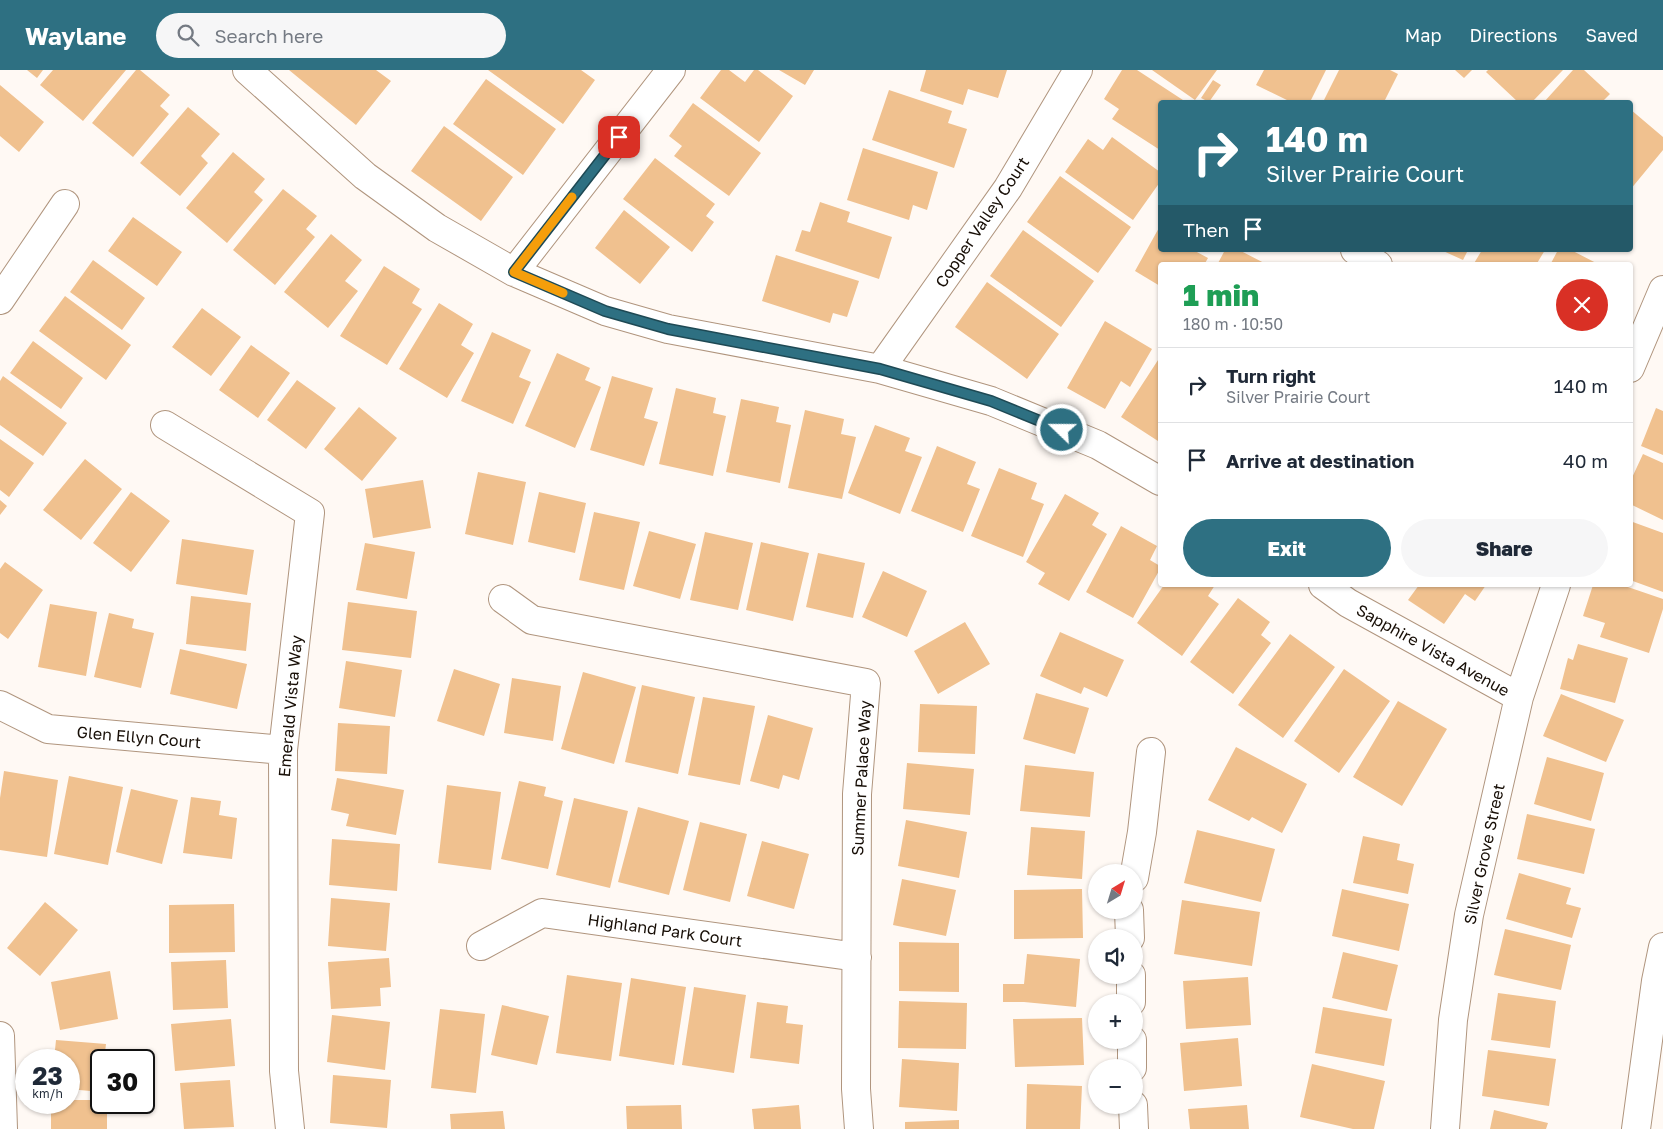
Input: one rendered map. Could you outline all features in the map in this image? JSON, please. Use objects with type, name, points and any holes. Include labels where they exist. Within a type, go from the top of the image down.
[{"type":"street","points":[[247,70],[365,176],[437,228],[514,272],[605,311],[668,329],[880,369],[991,401],[1098,445],[1158,480]]},
{"type":"street","points":[[514,272],[671,70]]},
{"type":"street","name":"Copper Valley Court","points":[[880,369],[1008,188],[1078,70]]},
{"type":"street","points":[[0,300],[65,204]]},
{"type":"street","points":[[1358,252],[1373,262]]},
{"type":"street","points":[[1633,361],[1663,290]]},
{"type":"street","name":"Emerald Vista Way","points":[[165,425],[310,513],[283,750],[284,1071],[290,1129]]},
{"type":"street","name":"Sapphire Vista Avenue","points":[[1326,587],[1348,603],[1519,697]]},
{"type":"street","name":"Silver Grove Street","points":[[1445,1129],[1453,1020],[1469,915],[1519,697],[1555,587]]},
{"type":"street","name":"Summer Palace Way","points":[[503,599],[532,620],[866,683],[857,794],[856,1089],[859,1129]]},
{"type":"street","name":"Glen Ellyn Court","points":[[0,705],[48,729],[283,750]]},
{"type":"street","points":[[1136,864],[1151,752]]},
{"type":"street","name":"Highland Park Court","points":[[481,946],[542,913],[857,957]]},
{"type":"street","points":[[1636,1129],[1649,1027],[1663,947]]},
{"type":"street","points":[[0,1036],[3,1129]]},
{"type":"street","points":[[1133,1114],[1134,1129]]},
{"type":"building","points":[[27,70],[43,70],[37,78]]},
{"type":"building","points":[[53,70],[126,70],[83,121],[40,85]]},
{"type":"building","points":[[136,70],[140,70],[170,95],[160,106],[169,114],[133,157],[92,123]]},
{"type":"building","points":[[289,70],[376,70],[391,81],[356,125]]},
{"type":"building","points":[[488,70],[581,70],[595,80],[563,124]]},
{"type":"building","points":[[721,70],[729,70],[745,82],[754,70],[758,70],[793,96],[759,142],[700,98]]},
{"type":"building","points":[[779,70],[814,70],[805,85]]},
{"type":"building","points":[[926,70],[1007,70],[998,98],[968,89],[963,105],[920,91]]},
{"type":"building","points":[[1122,70],[1137,70],[1183,100],[1158,100],[1158,149],[1112,119],[1119,109],[1104,99]]},
{"type":"building","points":[[1152,70],[1217,70],[1195,100]]},
{"type":"building","points":[[1264,70],[1326,70],[1311,100],[1287,100],[1256,85]]},
{"type":"building","points":[[1339,70],[1390,70],[1398,74],[1385,100],[1324,100]]},
{"type":"building","points":[[1455,70],[1472,70],[1464,78]]},
{"type":"building","points":[[1488,70],[1563,70],[1534,100],[1516,100],[1486,72]]},
{"type":"building","points":[[1573,70],[1584,70],[1610,94],[1604,100],[1546,100]]},
{"type":"building","points":[[486,79],[556,129],[523,175],[453,124]]},
{"type":"building","points":[[1213,80],[1221,85],[1210,100],[1201,98]]},
{"type":"building","points":[[0,85],[44,122],[19,152],[0,136]]},
{"type":"building","points":[[889,90],[952,111],[948,123],[967,129],[954,168],[872,140]]},
{"type":"building","points":[[693,103],[761,153],[729,196],[674,156],[682,146],[669,136]]},
{"type":"building","points":[[188,107],[220,134],[201,156],[208,163],[180,196],[140,163]]},
{"type":"building","points":[[1633,112],[1663,137],[1663,150],[1633,186]]},
{"type":"building","points":[[444,126],[513,177],[481,221],[411,171]]},
{"type":"building","points":[[1112,137],[1158,171],[1158,185],[1133,220],[1065,172],[1088,139],[1103,150]]},
{"type":"building","points":[[863,148],[938,172],[927,210],[913,205],[909,220],[847,200]]},
{"type":"building","points":[[233,152],[265,179],[254,192],[263,200],[227,243],[186,208]]},
{"type":"building","points":[[655,158],[715,204],[706,216],[714,222],[692,252],[623,199]]},
{"type":"building","points":[[1060,176],[1131,227],[1098,273],[1027,222]]},
{"type":"building","points":[[283,189],[317,216],[306,229],[315,237],[275,285],[233,250]]},
{"type":"building","points":[[820,202],[850,212],[847,222],[892,237],[879,279],[795,251],[802,230],[810,232]]},
{"type":"building","points":[[624,210],[670,247],[640,284],[595,248]]},
{"type":"building","points":[[133,217],[182,252],[157,286],[108,251]]},
{"type":"building","points":[[1023,230],[1094,281],[1061,327],[990,276]]},
{"type":"building","points":[[1158,230],[1158,252],[1197,252],[1208,258],[1206,262],[1158,262],[1158,285],[1135,271]]},
{"type":"building","points":[[331,234],[362,260],[345,281],[358,291],[328,328],[284,292]]},
{"type":"building","points":[[1224,252],[1243,252],[1262,262],[1219,262]]},
{"type":"building","points":[[1445,252],[1467,252],[1463,260]]},
{"type":"building","points":[[1481,252],[1544,252],[1538,262],[1475,262]]},
{"type":"building","points":[[1557,252],[1575,252],[1594,262],[1552,262]]},
{"type":"building","points":[[776,255],[859,281],[847,317],[833,313],[830,323],[762,301]]},
{"type":"building","points":[[93,260],[145,298],[122,330],[70,292]]},
{"type":"building","points":[[384,266],[420,289],[412,303],[422,309],[387,365],[340,336]]},
{"type":"building","points":[[987,282],[1059,334],[1027,379],[955,327]]},
{"type":"building","points":[[65,296],[131,345],[106,380],[39,331]]},
{"type":"building","points":[[439,303],[473,324],[461,345],[474,353],[447,398],[399,369]]},
{"type":"building","points":[[202,308],[241,337],[211,376],[172,347]]},
{"type":"building","points":[[1105,321],[1152,349],[1130,387],[1121,381],[1105,409],[1067,388]]},
{"type":"building","points":[[492,332],[531,350],[519,377],[531,382],[513,424],[461,401]]},
{"type":"building","points":[[33,341],[83,378],[61,409],[10,373]]},
{"type":"building","points":[[251,345],[290,373],[258,418],[219,390]]},
{"type":"building","points":[[557,353],[590,368],[585,380],[601,387],[575,448],[525,426]]},
{"type":"building","points":[[1158,360],[1158,441],[1121,417]]},
{"type":"building","points":[[3,376],[67,423],[43,456],[0,425],[0,381]]},
{"type":"building","points":[[612,376],[653,388],[644,418],[658,422],[644,466],[590,450]]},
{"type":"building","points":[[297,380],[336,408],[306,449],[267,420]]},
{"type":"building","points":[[676,388],[716,398],[713,413],[726,416],[713,476],[659,464]]},
{"type":"building","points":[[741,399],[779,407],[776,422],[791,425],[780,483],[726,472]]},
{"type":"building","points":[[359,407],[397,438],[362,481],[324,449]]},
{"type":"building","points":[[1656,408],[1663,411],[1663,455],[1641,446]]},
{"type":"building","points":[[805,410],[844,419],[841,434],[856,437],[842,499],[788,488]]},
{"type":"building","points":[[875,425],[910,438],[905,451],[922,457],[900,514],[848,493]]},
{"type":"building","points":[[0,439],[34,463],[9,497],[0,490]]},
{"type":"building","points":[[937,446],[976,462],[967,484],[980,489],[963,532],[911,511]]},
{"type":"building","points":[[1643,454],[1663,463],[1663,520],[1633,505],[1633,476]]},
{"type":"building","points":[[85,459],[122,489],[81,540],[43,510]]},
{"type":"building","points":[[999,468],[1037,483],[1031,499],[1044,504],[1023,557],[971,536]]},
{"type":"building","points":[[478,472],[526,482],[513,545],[465,534]]},
{"type":"building","points":[[423,480],[431,528],[373,538],[365,489]]},
{"type":"building","points":[[131,492],[170,521],[131,572],[93,543]]},
{"type":"building","points":[[539,492],[586,503],[575,553],[528,542]]},
{"type":"building","points":[[1065,494],[1099,513],[1092,525],[1107,534],[1069,601],[1038,584],[1045,573],[1026,562]]},
{"type":"building","points":[[0,500],[7,506],[0,515]]},
{"type":"building","points":[[594,512],[640,522],[624,590],[579,580]]},
{"type":"building","points":[[1633,522],[1663,533],[1663,592],[1633,581]]},
{"type":"building","points":[[1121,526],[1157,546],[1150,560],[1158,565],[1158,573],[1133,618],[1086,592]]},
{"type":"building","points":[[649,531],[696,544],[680,599],[633,586]]},
{"type":"building","points":[[705,532],[753,543],[738,610],[690,600]]},
{"type":"building","points":[[182,539],[254,550],[247,595],[176,584]]},
{"type":"building","points":[[761,542],[809,553],[793,621],[746,610]]},
{"type":"building","points":[[365,543],[415,552],[407,599],[356,590]]},
{"type":"building","points":[[818,553],[865,563],[853,618],[806,607]]},
{"type":"building","points":[[5,562],[43,590],[8,639],[0,633],[0,569]]},
{"type":"building","points":[[883,571],[927,591],[907,637],[862,617]]},
{"type":"building","points":[[1163,587],[1214,587],[1208,596],[1219,604],[1182,656],[1137,623]]},
{"type":"building","points":[[1418,587],[1485,587],[1475,601],[1465,594],[1444,624],[1408,600]]},
{"type":"building","points":[[1592,587],[1628,587],[1663,599],[1663,609],[1649,653],[1600,637],[1605,623],[1583,616]]},
{"type":"building","points":[[191,596],[251,603],[246,651],[186,644]]},
{"type":"building","points":[[1238,598],[1270,622],[1261,635],[1271,643],[1233,694],[1190,662]]},
{"type":"building","points":[[348,602],[417,611],[411,658],[342,650]]},
{"type":"building","points":[[50,604],[97,612],[86,676],[38,667]]},
{"type":"building","points":[[109,613],[134,619],[132,628],[154,633],[141,688],[94,677]]},
{"type":"building","points":[[965,622],[990,664],[938,694],[914,651]]},
{"type":"building","points":[[1060,632],[1124,660],[1107,697],[1084,687],[1081,694],[1040,676]]},
{"type":"building","points":[[1290,634],[1335,667],[1283,738],[1238,705]]},
{"type":"building","points":[[1578,644],[1628,658],[1615,703],[1560,689],[1568,658],[1573,660]]},
{"type":"building","points":[[180,649],[247,664],[237,709],[170,694]]},
{"type":"building","points":[[346,661],[402,670],[395,717],[339,708]]},
{"type":"building","points":[[454,669],[500,684],[484,736],[437,721]]},
{"type":"building","points":[[1344,669],[1390,701],[1339,773],[1294,741]]},
{"type":"building","points":[[583,672],[636,687],[614,764],[561,749]]},
{"type":"building","points":[[512,678],[561,686],[553,741],[504,733]]},
{"type":"building","points":[[642,685],[695,697],[678,774],[625,762]]},
{"type":"building","points":[[1036,693],[1089,708],[1075,754],[1023,739]]},
{"type":"building","points":[[1561,694],[1624,720],[1606,762],[1543,736]]},
{"type":"building","points":[[703,697],[755,706],[740,785],[688,775]]},
{"type":"building","points":[[1398,701],[1447,729],[1402,806],[1353,777]]},
{"type":"building","points":[[920,704],[977,706],[975,754],[918,752]]},
{"type":"building","points":[[768,715],[813,728],[799,780],[783,775],[779,789],[750,781]]},
{"type":"building","points":[[338,723],[390,726],[387,774],[335,771]]},
{"type":"building","points":[[1236,747],[1307,784],[1282,833],[1252,817],[1249,821],[1208,800]]},
{"type":"building","points":[[1547,757],[1604,773],[1591,821],[1534,804]]},
{"type":"building","points":[[907,763],[974,769],[970,815],[903,809]]},
{"type":"building","points":[[1025,765],[1094,772],[1090,817],[1020,811]]},
{"type":"building","points":[[4,771],[58,780],[47,857],[0,850],[0,798]]},
{"type":"building","points":[[69,776],[123,787],[108,865],[54,854]]},
{"type":"building","points":[[337,778],[404,790],[396,835],[346,826],[349,814],[331,810]]},
{"type":"building","points":[[519,781],[546,787],[544,796],[563,801],[548,869],[501,859]]},
{"type":"building","points":[[447,785],[501,792],[491,870],[438,863]]},
{"type":"building","points":[[131,789],[178,800],[162,864],[116,852]]},
{"type":"building","points":[[191,797],[221,801],[219,815],[237,818],[232,859],[183,853]]},
{"type":"building","points":[[574,798],[628,811],[610,888],[556,875]]},
{"type":"building","points":[[638,807],[689,821],[669,895],[618,882]]},
{"type":"building","points":[[1527,814],[1595,829],[1584,874],[1517,859]]},
{"type":"building","points":[[906,820],[967,832],[959,878],[898,866]]},
{"type":"building","points":[[700,822],[747,834],[730,902],[683,890]]},
{"type":"building","points":[[1031,827],[1085,831],[1082,879],[1027,875]]},
{"type":"building","points":[[1197,830],[1275,849],[1261,902],[1184,883]]},
{"type":"building","points":[[1363,836],[1400,844],[1397,860],[1414,864],[1408,894],[1353,883]]},
{"type":"building","points":[[332,839],[400,844],[397,891],[329,885]]},
{"type":"building","points":[[762,841],[809,854],[794,909],[747,896]]},
{"type":"building","points":[[1519,873],[1571,888],[1566,904],[1581,908],[1572,938],[1506,919]]},
{"type":"building","points":[[902,879],[956,890],[946,936],[893,925]]},
{"type":"building","points":[[1082,889],[1083,938],[1014,939],[1014,890]]},
{"type":"building","points":[[1342,889],[1409,904],[1399,951],[1332,936]]},
{"type":"building","points":[[331,898],[390,903],[386,951],[328,946]]},
{"type":"building","points":[[1182,900],[1260,912],[1252,966],[1174,954]]},
{"type":"building","points":[[45,902],[78,930],[40,976],[7,948]]},
{"type":"building","points":[[234,904],[235,952],[169,953],[169,905]]},
{"type":"building","points":[[1505,929],[1571,945],[1561,990],[1494,975]]},
{"type":"building","points":[[899,942],[959,943],[959,992],[899,991]]},
{"type":"building","points":[[1343,952],[1398,965],[1387,1011],[1332,998]]},
{"type":"building","points":[[1027,954],[1080,959],[1076,1007],[1003,1002],[1003,984],[1024,984]]},
{"type":"building","points":[[389,958],[391,987],[380,988],[381,1006],[331,1009],[328,962]]},
{"type":"building","points":[[226,960],[228,1008],[173,1010],[171,962]]},
{"type":"building","points":[[110,971],[118,1019],[60,1030],[51,982]]},
{"type":"building","points":[[567,975],[622,983],[611,1061],[556,1053]]},
{"type":"building","points":[[1248,977],[1251,1025],[1186,1029],[1183,981]]},
{"type":"building","points":[[631,978],[686,987],[674,1065],[619,1056]]},
{"type":"building","points":[[694,987],[746,995],[734,1073],[682,1065]]},
{"type":"building","points":[[1498,993],[1556,1001],[1550,1048],[1491,1040]]},
{"type":"building","points":[[899,1001],[967,1003],[966,1049],[898,1048]]},
{"type":"building","points":[[757,1002],[788,1006],[786,1023],[803,1025],[799,1064],[750,1058]]},
{"type":"building","points":[[502,1005],[549,1016],[537,1065],[491,1055]]},
{"type":"building","points":[[1323,1007],[1392,1019],[1384,1066],[1315,1053]]},
{"type":"building","points":[[440,1009],[485,1014],[476,1093],[431,1088]]},
{"type":"building","points":[[332,1015],[390,1022],[385,1070],[327,1062]]},
{"type":"building","points":[[1082,1018],[1084,1065],[1015,1067],[1013,1019]]},
{"type":"building","points":[[231,1019],[235,1066],[175,1071],[171,1024]]},
{"type":"building","points":[[1238,1038],[1242,1086],[1184,1091],[1180,1043]]},
{"type":"building","points":[[56,1040],[106,1044],[105,1049],[90,1049],[90,1091],[80,1090],[80,1049],[55,1049]]},
{"type":"building","points":[[1488,1050],[1556,1059],[1549,1106],[1482,1096]]},
{"type":"building","points":[[902,1059],[959,1063],[957,1111],[899,1107]]},
{"type":"building","points":[[1312,1064],[1385,1081],[1374,1129],[1353,1129],[1300,1117]]},
{"type":"building","points":[[333,1075],[391,1080],[387,1128],[330,1123]]},
{"type":"building","points":[[230,1080],[234,1127],[184,1129],[180,1083]]},
{"type":"building","points":[[1027,1084],[1082,1086],[1080,1129],[1026,1129]]},
{"type":"building","points":[[80,1100],[90,1100],[90,1114],[107,1114],[107,1129],[51,1129],[51,1114],[80,1114]]},
{"type":"building","points":[[681,1105],[682,1129],[627,1129],[626,1106]]},
{"type":"building","points":[[799,1105],[801,1129],[754,1129],[752,1109]]},
{"type":"building","points":[[1247,1105],[1249,1129],[1190,1129],[1188,1109]]},
{"type":"building","points":[[1494,1110],[1548,1123],[1546,1129],[1490,1129]]},
{"type":"building","points":[[503,1111],[505,1129],[451,1129],[450,1114]]},
{"type":"building","points":[[959,1120],[959,1129],[905,1129],[905,1122]]},
{"type":"slow traffic","points":[[563,293],[514,272],[572,197]]},
{"type":"route","points":[[619,137],[514,272],[605,311],[668,329],[880,369],[991,401],[1062,430]]}]
